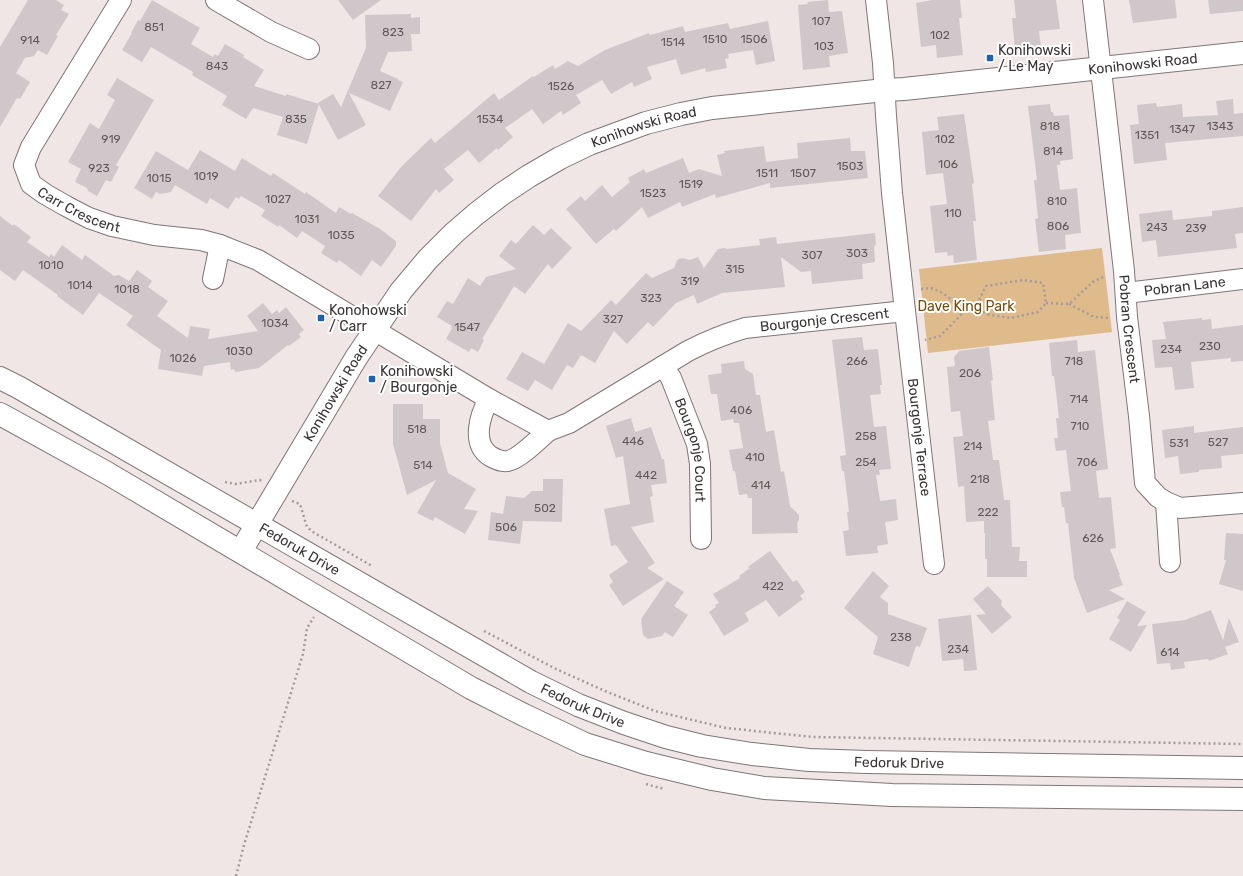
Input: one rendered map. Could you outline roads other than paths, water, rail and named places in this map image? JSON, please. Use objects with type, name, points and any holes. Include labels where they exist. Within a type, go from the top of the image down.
[{"type":"main road","name":"Konihowski Road","points":[[241,552],[256,524],[356,358],[401,291],[428,259],[476,214],[529,176],[560,158],[589,144],[646,123],[712,108],[1243,53]]},
{"type":"main road","name":"Fedoruk Drive","points":[[0,378],[531,682],[578,705],[666,737],[702,746],[752,754],[823,760],[1243,768]]},
{"type":"main road","points":[[0,414],[107,473],[471,688],[585,744],[646,763],[712,779],[764,788],[892,795],[1243,799]]},
{"type":"street","name":"Carr Crescent","points":[[121,0],[31,147],[24,165],[31,184],[44,194],[89,218],[112,226],[154,235],[200,240],[220,244],[265,264],[375,330]]},
{"type":"street","points":[[216,0],[270,32],[309,49]]},
{"type":"street","points":[[876,0],[885,90]]},
{"type":"street","name":"Pobran Crescent","points":[[1093,0],[1124,271],[1127,317],[1139,416],[1145,483],[1158,497],[1180,508],[1243,503]]},
{"type":"street","name":"Bourgonje Crescent","points":[[490,399],[483,411],[479,438],[485,452],[496,459],[508,461],[518,456],[548,431],[570,423],[663,366],[707,341],[723,334],[745,328],[905,311],[892,193],[885,90]]},
{"type":"street","points":[[213,279],[220,244]]},
{"type":"street","name":"Pobran Lane","points":[[1126,293],[1243,279]]},
{"type":"street","name":"Bourgonje Terrace","points":[[905,311],[934,564]]},
{"type":"street","points":[[375,330],[490,399],[548,431]]},
{"type":"street","name":"Bourgonje Court","points":[[663,366],[671,378],[697,444],[700,464],[702,539]]},
{"type":"street","points":[[1166,502],[1170,562]]},
{"type":"place","name":"Konihowski / Le May","points":[[990,58]]},
{"type":"place","name":"Konohowski / Carr","points":[[321,318]]},
{"type":"place","name":"Konihowski / Bourgonje","points":[[372,379]]},
{"type":"park label","name":"Dave King Park","points":[[966,306]]}]
